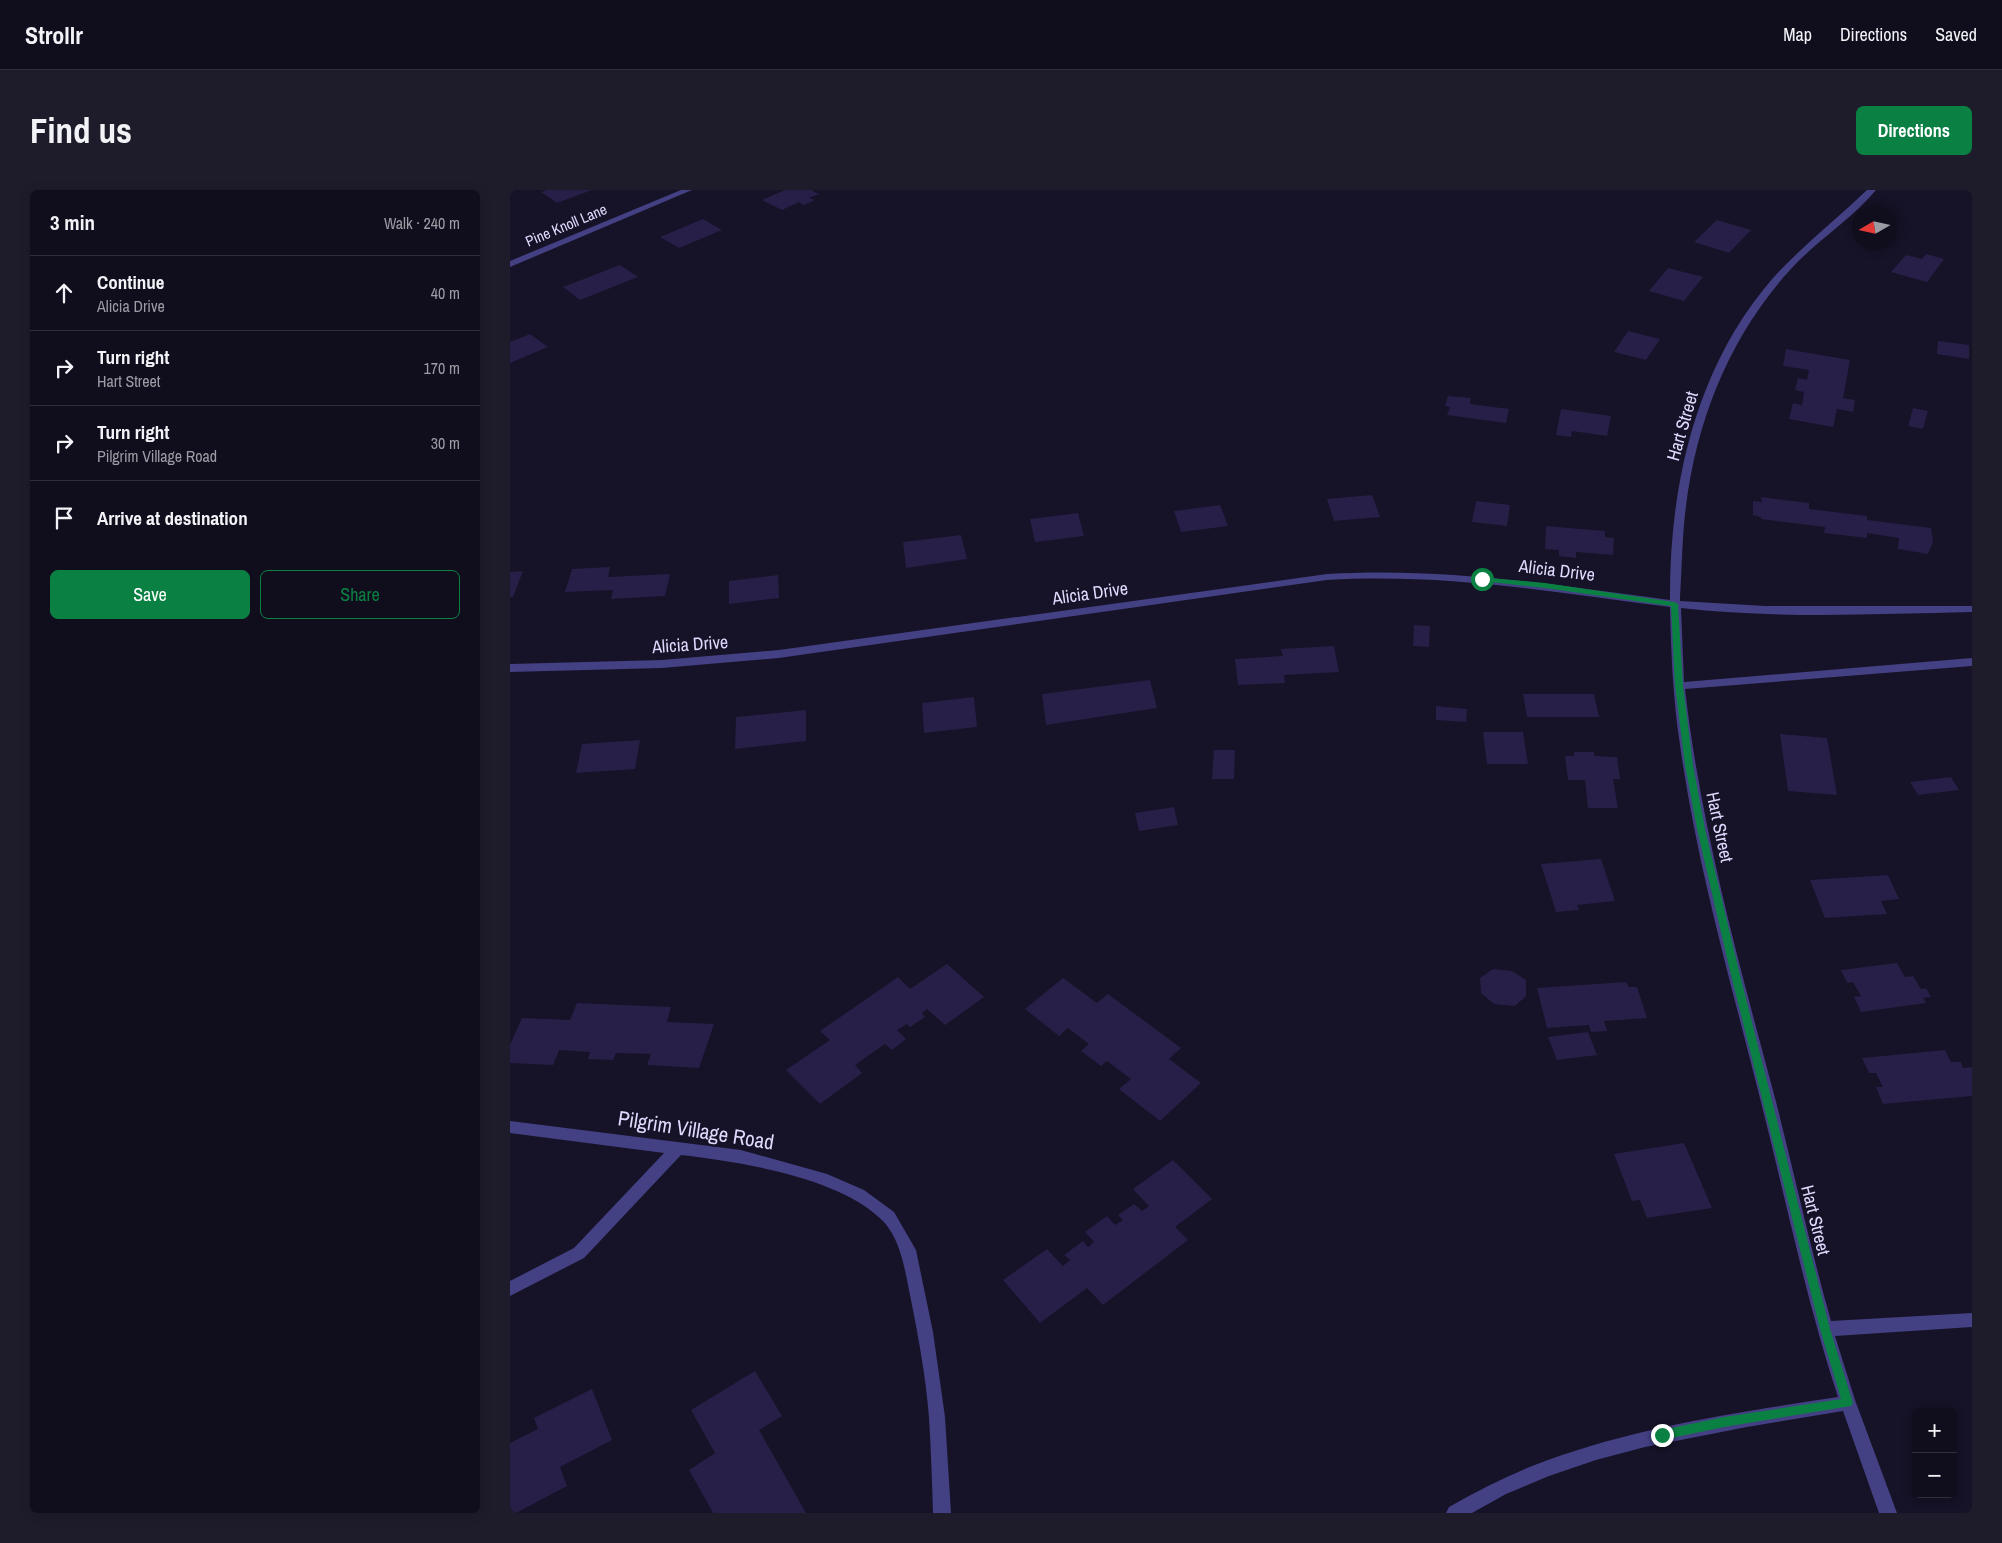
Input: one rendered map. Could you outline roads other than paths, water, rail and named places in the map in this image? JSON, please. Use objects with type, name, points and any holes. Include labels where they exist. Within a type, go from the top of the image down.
[{"type":"street","name":"Pine Knoll Lane","points":[[510,264],[688,190]]},
{"type":"street","name":"Hart Street","points":[[1872,190],[1801,253],[1780,276],[1742,326],[1725,357],[1704,407],[1689,460],[1682,498],[1675,560],[1674,604],[1679,686],[1689,765],[1701,829],[1825,1329],[1847,1403],[1888,1513]]},
{"type":"street","name":"Alicia Drive","points":[[510,668],[662,664],[753,657],[1327,577],[1365,574],[1404,574],[1482,579],[1674,604],[1754,610],[1972,609]]},
{"type":"street","points":[[1679,686],[1972,662]]},
{"type":"street","name":"Pilgrim Village Road","points":[[510,1127],[741,1156],[814,1176],[859,1195],[889,1217],[908,1250],[925,1332],[937,1417],[942,1513]]},
{"type":"street","points":[[510,1289],[579,1253],[678,1148]]},
{"type":"street","points":[[1825,1329],[1972,1320]]},
{"type":"street","points":[[1455,1513],[1476,1500],[1536,1473],[1598,1452],[1662,1435],[1724,1422],[1847,1403]]}]
